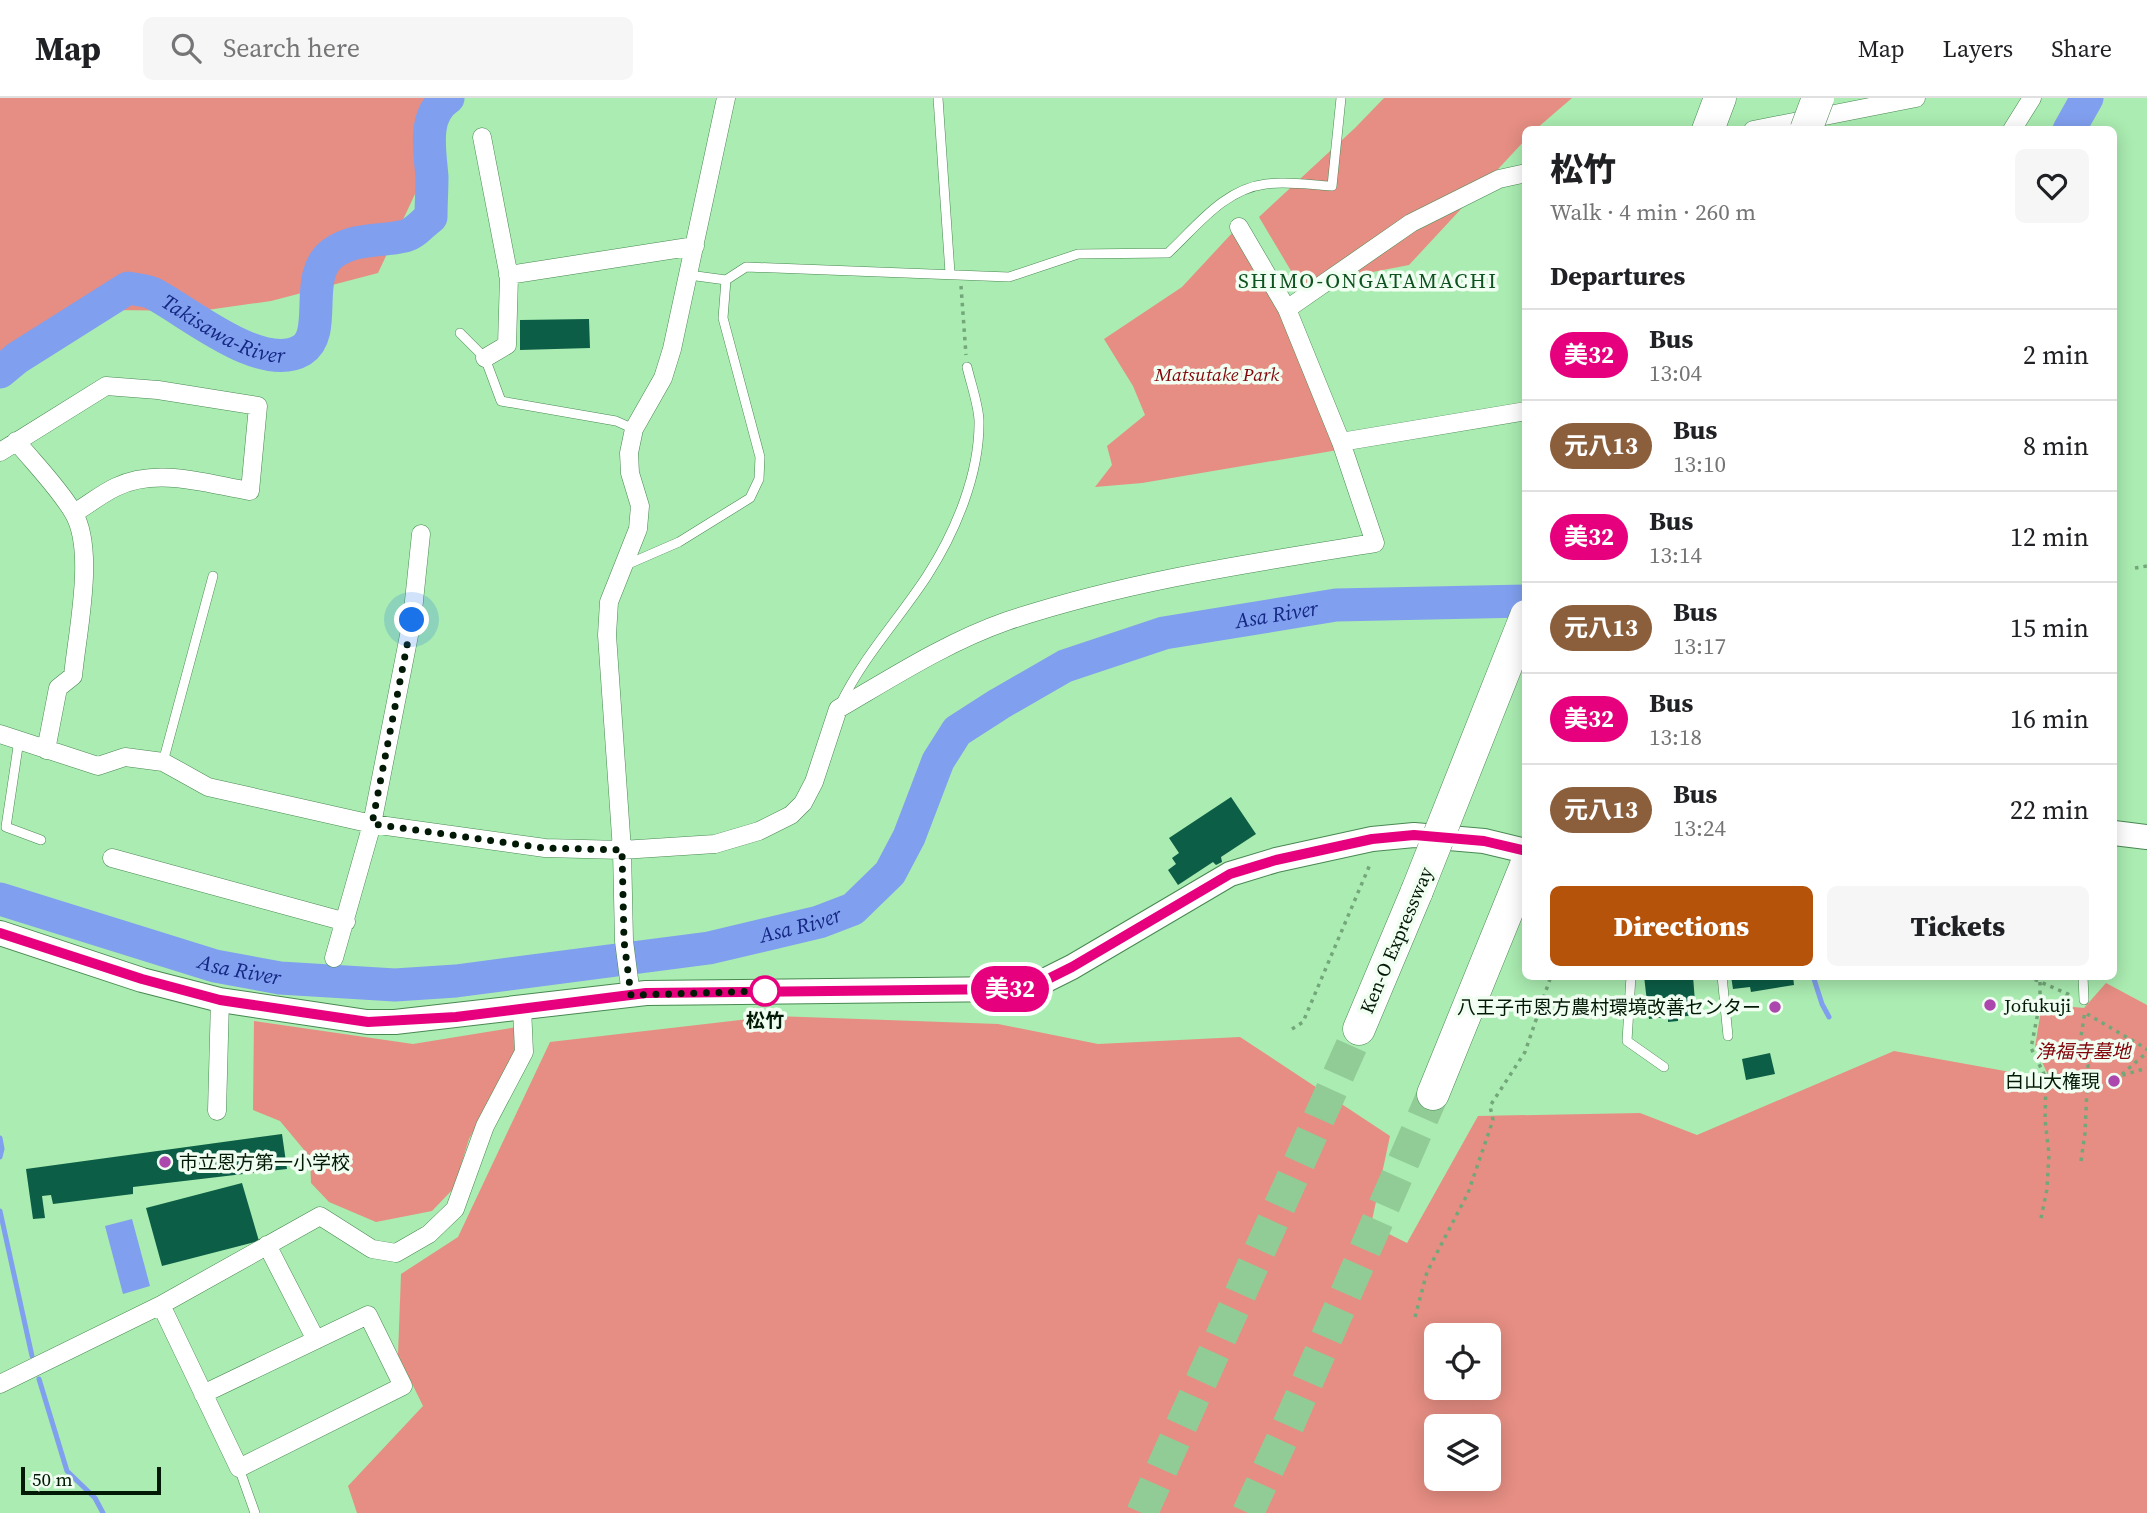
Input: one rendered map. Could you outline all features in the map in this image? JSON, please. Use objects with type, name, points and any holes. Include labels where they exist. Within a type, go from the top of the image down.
[{"type":"highway","points":[[1710,126],[1720,98]]},
{"type":"highway","points":[[1808,126],[1818,98]]},
{"type":"highway","name":"Ken-O Expressway","points":[[1359,1029],[1522,626]]},
{"type":"highway","points":[[1433,1094],[1522,875]]},
{"type":"main road","points":[[2117,833],[2147,837]]},
{"type":"main road","points":[[0,933],[142,979],[220,1000],[368,1022],[417,1020],[522,1009],[630,989],[1010,989],[1042,982],[1230,874],[1276,860],[1372,839],[1414,835],[1458,837],[1522,850]]},
{"type":"street","points":[[630,989],[624,941],[622,850],[607,635],[609,602],[626,565],[638,529],[640,506],[630,473],[629,453],[634,429],[663,378],[689,275],[726,98]]},
{"type":"street","points":[[1773,126],[1916,98]]},
{"type":"street","points":[[2014,126],[2032,98]]},
{"type":"street","points":[[482,137],[508,275],[507,345],[485,358]]},
{"type":"street","points":[[1287,309],[1411,223],[1499,178],[1522,174]]},
{"type":"street","points":[[0,734],[98,766],[125,757],[163,762],[208,787],[372,824],[545,848],[622,850],[715,844],[760,831],[791,816],[803,803],[814,782],[838,709],[930,655],[1006,622],[1140,585],[1211,569],[1375,543],[1341,442],[1287,309],[1239,227]]},
{"type":"street","points":[[508,275],[695,246]]},
{"type":"street","points":[[0,452],[106,386],[158,390],[258,406],[250,491],[169,477],[144,478],[117,487],[74,513]]},
{"type":"street","points":[[1341,442],[1522,412]]},
{"type":"street","points":[[16,441],[74,513],[83,540],[84,578],[73,676],[58,688],[46,750]]},
{"type":"street","points":[[334,958],[372,824],[412,620],[421,534]]},
{"type":"street","points":[[112,858],[346,922]]},
{"type":"street","points":[[217,1111],[220,1000]]},
{"type":"street","points":[[0,1384],[161,1305],[320,1216],[372,1249],[396,1253],[429,1234],[455,1209],[485,1126],[524,1052],[522,1009]]},
{"type":"street","points":[[267,1245],[316,1340]]},
{"type":"street","points":[[161,1305],[203,1394],[239,1468],[403,1386],[368,1315],[203,1394]]},
{"type":"lane","points":[[938,98],[955,273]]},
{"type":"lane","points":[[689,275],[726,280],[746,267],[1009,277],[1078,254],[1168,253],[1226,199],[1244,189],[1267,183],[1332,186],[1342,98]]},
{"type":"lane","points":[[626,565],[679,542],[750,498],[759,479],[760,457],[723,318],[726,280]]},
{"type":"lane","points":[[460,333],[485,358],[501,401],[617,421],[634,429]]},
{"type":"lane","points":[[838,709],[866,660],[934,565],[946,544],[968,490],[978,448],[979,417],[967,367]]},
{"type":"lane","points":[[163,762],[213,576]]},
{"type":"lane","points":[[19,740],[6,827],[41,840]]},
{"type":"lane","points":[[1631,980],[1628,1041],[1664,1068]]},
{"type":"lane","points":[[1722,980],[1728,1035]]},
{"type":"lane","points":[[2083,980],[2084,1000]]},
{"type":"lane","points":[[239,1468],[255,1513]]},
{"type":"path","points":[[955,273],[967,367]]},
{"type":"path","points":[[2135,568],[2147,566]]},
{"type":"path","points":[[1292,1029],[1303,1022],[1371,862],[1372,839]]},
{"type":"path","points":[[1415,1317],[1427,1272],[1468,1193],[1493,1120],[1490,1106],[1525,1052],[1550,980]]},
{"type":"path","points":[[1983,980],[1984,984]]},
{"type":"path","points":[[2036,980],[2084,1000],[2085,1013],[2080,1043],[2088,1065],[2081,1161]]},
{"type":"path","points":[[2040,982],[2040,1002],[2031,1048],[2046,1078],[2045,1120],[2049,1154],[2047,1189],[2040,1223]]},
{"type":"path","points":[[2085,1013],[2147,1049],[2144,1055],[2120,1076],[2147,1068]]},
{"type":"green space","points":[[0,98],[447,98],[423,177],[378,273],[271,301],[200,311],[112,310],[18,346],[0,364]]},
{"type":"green space","points":[[1384,98],[1572,98],[1539,126],[1522,126],[1522,143],[1409,265],[1300,286],[1259,217]]},
{"type":"green space","name":"Matsutake Park","points":[[1234,231],[1282,312],[1338,450],[1142,483],[1095,487],[1112,465],[1107,446],[1145,415],[1133,386],[1104,339],[1182,287]]},
{"type":"green space","name":"浄福寺墓地","points":[[2106,983],[2147,1005],[2147,1513],[357,1513],[348,1486],[423,1406],[398,1355],[401,1274],[458,1237],[550,1042],[775,1016],[998,1024],[1098,1044],[1240,1037],[1390,1136],[1371,1225],[1407,1243],[1478,1116],[1640,1113],[1697,1135],[1894,1051],[2050,1079],[2035,1047],[2042,1004],[2084,1008]]},
{"type":"green space","points":[[254,1021],[413,1044],[517,1027],[515,1057],[469,1139],[454,1188],[432,1211],[376,1222],[329,1202],[311,1183],[310,1157],[280,1121],[253,1110]]},
{"type":"water","points":[[132,1219],[150,1286],[123,1294],[105,1226]]},
{"type":"building","points":[[589,319],[590,348],[520,350],[520,320]]},
{"type":"building","points":[[1231,797],[1256,834],[1221,857],[1222,862],[1216,865],[1213,862],[1178,885],[1168,870],[1176,864],[1172,858],[1179,853],[1169,838]]},
{"type":"building","points":[[1644,980],[1693,980],[1696,1015],[1678,1017],[1678,1021],[1668,1022],[1668,1017],[1649,1019]]},
{"type":"building","points":[[1732,980],[1793,980],[1794,985],[1751,992],[1750,987],[1733,989]]},
{"type":"building","points":[[1770,1053],[1775,1074],[1746,1080],[1742,1059]]},
{"type":"building","points":[[282,1134],[287,1169],[133,1187],[133,1194],[53,1204],[51,1195],[42,1196],[45,1218],[33,1219],[26,1169]]},
{"type":"building","points":[[242,1183],[259,1241],[162,1266],[146,1208]]},
{"type":"waterway","name":"Takisawa-River","points":[[0,372],[17,358],[128,288],[154,294],[247,348],[267,354],[286,355],[302,350],[310,342],[314,331],[319,275],[324,263],[333,253],[350,244],[408,235],[431,217],[431,124],[434,114],[448,98]]},
{"type":"waterway","name":"Asa River","points":[[2071,126],[2087,98]]},
{"type":"waterway","name":"Asa River","points":[[0,899],[215,966],[280,978],[395,985],[456,981],[709,948],[819,922],[853,909],[890,873],[909,837],[938,761],[957,731],[1065,666],[1164,633],[1336,605],[1522,601]]},
{"type":"waterway","points":[[1814,980],[1829,1017]]},
{"type":"waterway","points":[[0,1138],[0,1157]]},
{"type":"waterway","points":[[0,1211],[32,1356]]},
{"type":"waterway","points":[[39,1379],[67,1471],[95,1498],[103,1513]]},
{"type":"tunnel","points":[[1142,1513],[1359,1029]]},
{"type":"tunnel","points":[[1248,1513],[1433,1094]]},
{"type":"bus line","name":"美32","points":[[0,933],[142,979],[220,1000],[368,1022],[456,1017],[646,993],[1010,989],[1042,982],[1230,874],[1276,860],[1372,839],[1414,835],[1458,837],[1522,850]]},
{"type":"place","name":"松竹","points":[[765,991]]},
{"type":"place","name":"Jofukuji","points":[[1990,1005]]},
{"type":"place","name":"八王子市恩方農村環境改善センター","points":[[1775,1007]]},
{"type":"place","name":"白山大権現","points":[[2114,1081]]},
{"type":"place","name":"市立恩方第一小学校","points":[[165,1162]]},
{"type":"district","name":"SHIMO-ONGATAMACHI","points":[[1368,281]]},
{"type":"route","points":[[412,620],[372,824],[545,848],[622,850],[624,941],[631,995],[765,991]]}]
